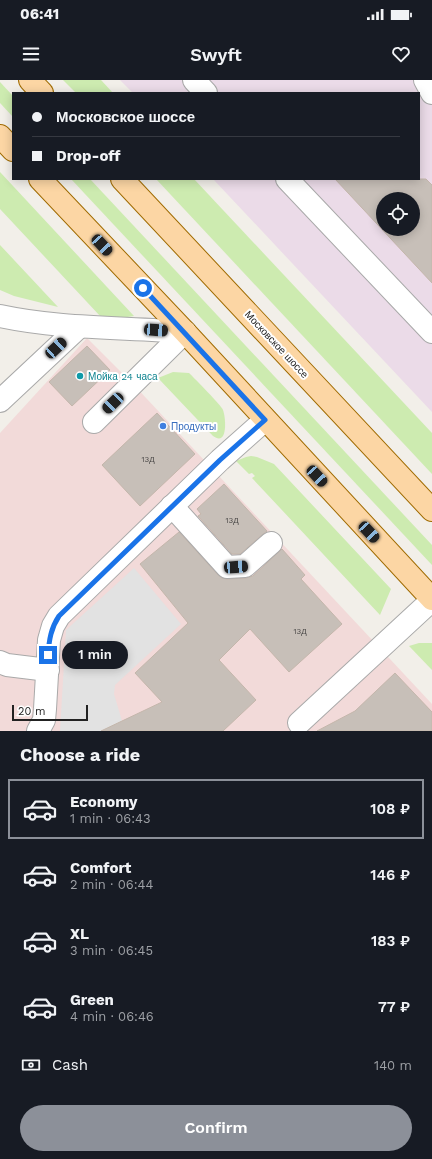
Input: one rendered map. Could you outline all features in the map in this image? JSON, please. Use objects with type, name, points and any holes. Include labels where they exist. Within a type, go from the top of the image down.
[{"type":"main road","points":[[30,80],[41,92]]},
{"type":"main road","points":[[0,136],[12,149]]},
{"type":"main road","points":[[41,180],[185,332],[432,599]]},
{"type":"main road","name":"Московское шоссе","points":[[123,180],[432,510]]},
{"type":"lane","points":[[194,80],[205,92]]},
{"type":"lane","points":[[425,80],[432,92]]},
{"type":"lane","points":[[288,180],[432,332]]},
{"type":"lane","points":[[0,316],[20,321],[185,332]]},
{"type":"lane","points":[[0,401],[79,326]]},
{"type":"lane","points":[[94,422],[185,332]]},
{"type":"lane","points":[[39,731],[44,720],[49,640],[53,626],[59,616],[220,460],[265,420]]},
{"type":"lane","points":[[172,506],[227,567],[245,566],[271,543]]},
{"type":"lane","points":[[299,723],[432,599]]},
{"type":"lane","points":[[0,662],[7,665],[48,670]]},
{"type":"shaded area","points":[[120,80],[432,80],[432,412],[214,180],[420,180],[420,92],[132,92]]},
{"type":"shaded area","points":[[87,338],[133,384],[432,704],[432,731],[0,731],[0,433]]},
{"type":"shaded area","points":[[134,568],[181,624],[115,685],[114,694],[125,731],[60,731],[66,630]]},
{"type":"green space","points":[[63,80],[101,80],[112,92],[75,92]]},
{"type":"green space","points":[[0,82],[12,95],[12,116],[0,103]]},
{"type":"green space","points":[[0,172],[134,316],[121,318],[101,317],[0,209]]},
{"type":"green space","points":[[72,180],[91,180],[432,545],[432,565]]},
{"type":"green space","points":[[157,180],[195,180],[432,433],[432,474]]},
{"type":"green space","points":[[0,245],[58,307],[14,296],[0,290]]},
{"type":"green space","points":[[173,372],[189,373],[221,407],[224,414],[225,430],[224,435],[221,438],[213,436],[158,378]]},
{"type":"green space","points":[[251,456],[274,464],[391,589],[380,615],[252,478],[255,476],[252,473],[249,474],[236,461]]},
{"type":"green space","points":[[419,643],[432,643],[432,670],[409,646]]},
{"type":"building","points":[[426,179],[432,185],[432,283],[388,236],[420,236],[420,192],[376,192],[376,223],[336,180]]},
{"type":"building","name":"Мойка 24 часа","points":[[87,346],[110,370],[72,406],[49,382]]},
{"type":"building","points":[[157,413],[195,454],[140,506],[102,465]]},
{"type":"building","points":[[224,484],[267,531],[240,554],[232,554],[198,516],[201,514],[197,509]]},
{"type":"building","points":[[179,532],[218,575],[227,579],[253,576],[282,549],[305,575],[301,579],[342,624],[289,672],[250,629],[219,660],[256,700],[223,731],[101,731],[162,702],[135,673],[188,623],[140,564]]},
{"type":"building","points":[[395,673],[432,712],[432,731],[317,731],[355,711]]},
{"type":"place","name":"Мойка 24 часа","points":[[80,376]]},
{"type":"place","name":"Продукты","points":[[163,426]]},
{"type":"route","points":[[48,655],[49,640],[53,626],[67,607],[220,460],[265,420],[143,288]]}]
